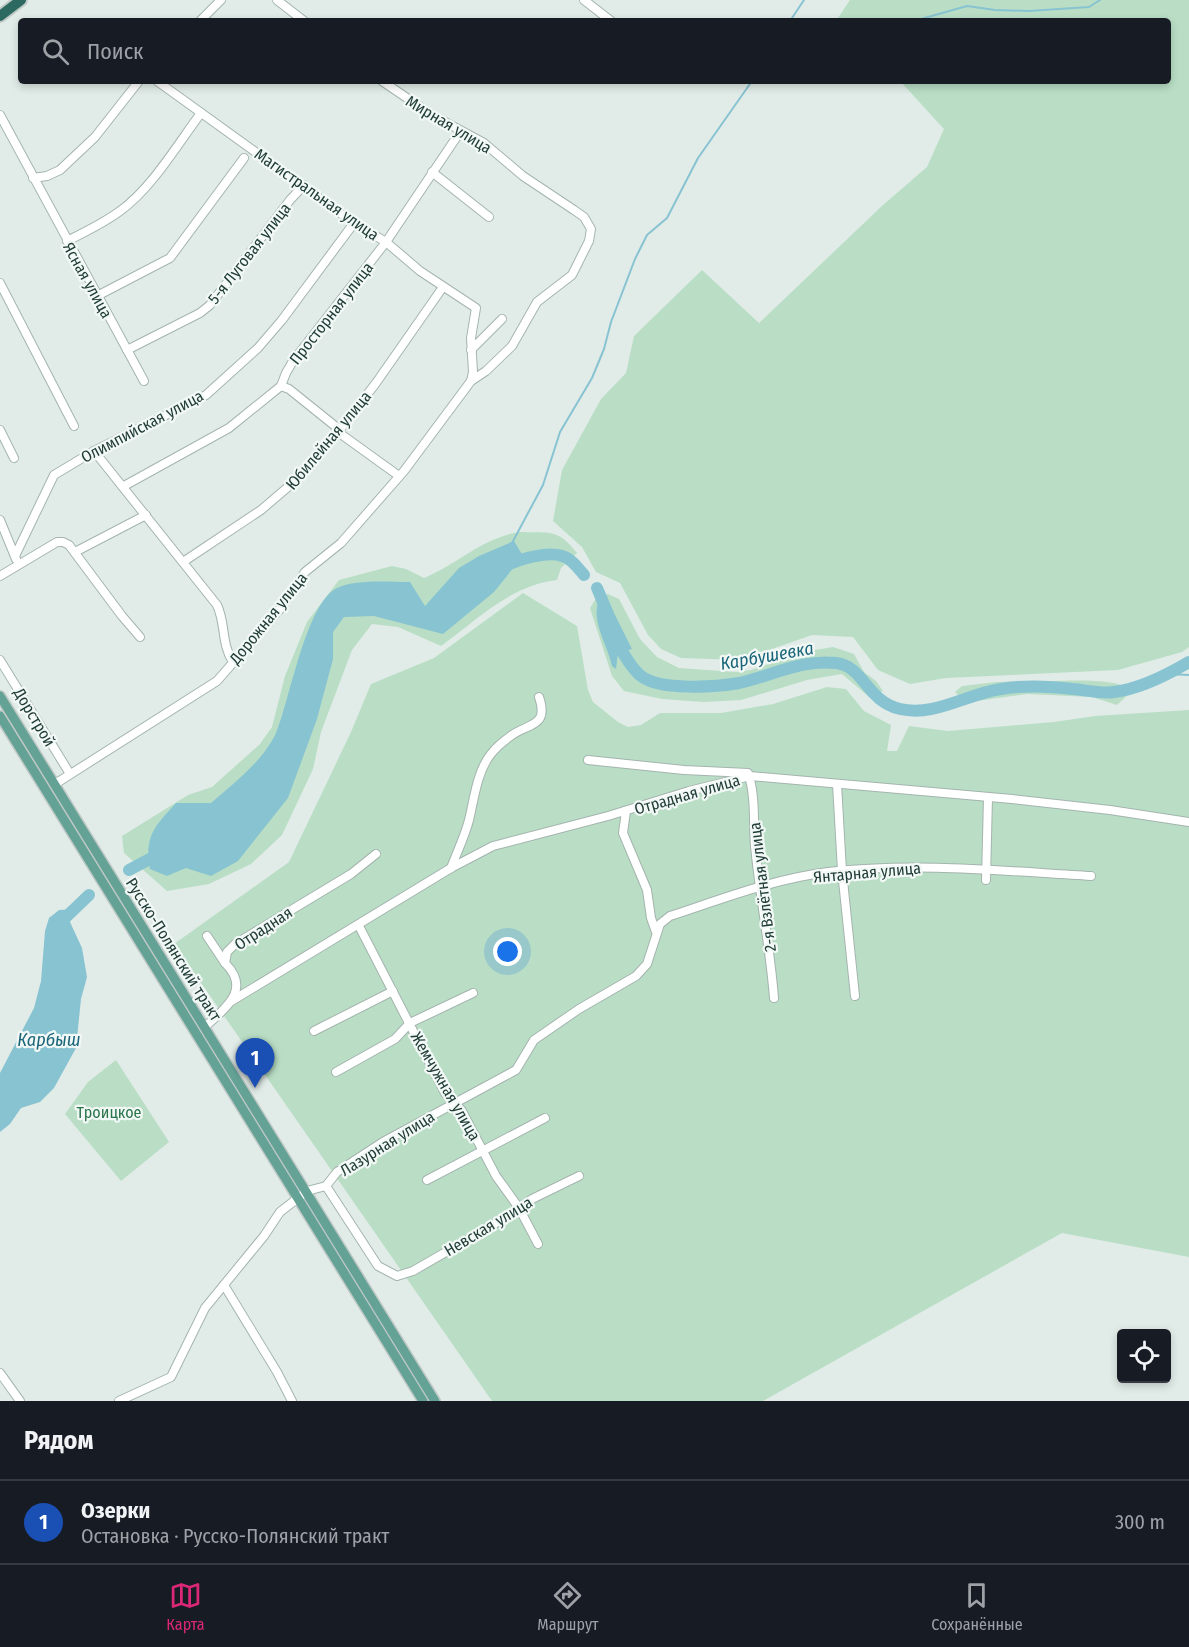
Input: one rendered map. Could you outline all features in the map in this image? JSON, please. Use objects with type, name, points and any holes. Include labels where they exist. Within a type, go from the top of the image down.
[{"type":"highway","points":[[0,7],[9,0]]},
{"type":"highway","points":[[0,16],[21,0]]},
{"type":"main road","name":"Русско-Полянский тракт","points":[[0,696],[435,1401]]},
{"type":"main road","name":"Русско-Полянский тракт","points":[[0,716],[423,1401]]},
{"type":"street","points":[[203,18],[220,0]]},
{"type":"street","points":[[277,0],[300,18]]},
{"type":"street","points":[[584,0],[607,18]]},
{"type":"street","points":[[33,178],[47,176],[60,170],[95,136],[137,84]]},
{"type":"street","name":"Магистральная улица","points":[[161,84],[354,223],[386,242],[420,271],[476,308],[471,350]]},
{"type":"street","name":"Мирная улица","points":[[386,84],[460,132],[484,143],[523,176],[574,210]]},
{"type":"street","points":[[67,241],[97,226],[121,211],[133,200],[151,180],[201,113]]},
{"type":"street","name":"Ясная улица","points":[[0,115],[144,381]]},
{"type":"street","name":"Просторная улица","points":[[281,386],[293,361],[386,242],[460,132]]},
{"type":"street","points":[[97,296],[170,258],[244,158]]},
{"type":"street","points":[[432,172],[489,217]]},
{"type":"street","name":"5-я Луговая улица","points":[[127,350],[200,313],[210,305],[304,185]]},
{"type":"street","name":"Дорожная улица","points":[[55,784],[217,681],[280,609],[305,572],[341,543],[399,476],[471,381],[486,371],[512,346],[537,302],[572,275],[589,241],[591,229],[584,217],[574,210]]},
{"type":"street","name":"Олимпийская улица","points":[[15,556],[54,475],[94,451],[206,394],[258,348],[282,320],[354,223]]},
{"type":"street","points":[[0,283],[74,426]]},
{"type":"street","name":"Юбилейная улица","points":[[183,562],[287,490],[339,431],[376,383],[443,287]]},
{"type":"street","points":[[471,381],[473,372],[471,350],[502,319]]},
{"type":"street","points":[[124,486],[229,428],[281,386],[289,389],[339,431],[399,476]]},
{"type":"street","points":[[0,430],[14,458]]},
{"type":"street","points":[[94,451],[217,605],[223,621],[224,644],[233,662]]},
{"type":"street","points":[[75,552],[146,514]]},
{"type":"street","points":[[0,520],[18,566]]},
{"type":"street","points":[[0,576],[57,542],[63,542],[75,552],[140,637]]},
{"type":"street","name":"Дорстрой","points":[[0,660],[70,774]]},
{"type":"street","points":[[451,868],[469,822],[476,788],[489,754],[513,734],[530,728],[539,720],[543,709],[538,697]]},
{"type":"street","points":[[588,760],[684,770],[748,773],[750,776]]},
{"type":"street","name":"Отрадная улица","points":[[231,1002],[451,868],[493,846],[750,776],[988,797],[1110,810],[1189,822]]},
{"type":"street","name":"2-я Взлётная улица","points":[[750,776],[760,886],[774,998]]},
{"type":"street","points":[[837,784],[842,872],[855,996]]},
{"type":"street","points":[[986,880],[988,797]]},
{"type":"street","points":[[626,811],[623,833],[647,890],[651,918],[656,932]]},
{"type":"street","name":"Отрадная","points":[[231,1002],[238,988],[231,968],[225,963],[227,952],[235,944],[351,874],[376,854]]},
{"type":"street","name":"Янтарная улица","points":[[656,932],[660,924],[670,916],[760,886],[827,872],[942,866],[1091,876]]},
{"type":"street","name":"Жемчужная улица","points":[[359,926],[445,1092],[462,1111],[500,1183],[519,1208],[538,1244]]},
{"type":"street","name":"Лазурная улица","points":[[326,1186],[337,1172],[383,1142],[516,1070],[534,1040],[579,1009],[636,976],[647,964],[656,932]]},
{"type":"street","points":[[207,936],[225,963]]},
{"type":"street","points":[[314,1031],[393,991]]},
{"type":"street","points":[[336,1072],[395,1039],[411,1023],[473,993]]},
{"type":"street","points":[[205,1027],[231,1002]]},
{"type":"street","points":[[427,1180],[545,1118]]},
{"type":"street","name":"Невская улица","points":[[326,1186],[371,1258],[383,1270],[397,1276],[413,1271],[532,1199],[579,1176]]},
{"type":"street","points":[[119,1401],[171,1377],[192,1331],[206,1308],[264,1236],[280,1212],[307,1191],[326,1186]]},
{"type":"street","points":[[224,1285],[292,1401]]},
{"type":"street","points":[[0,1373],[20,1401]]},
{"type":"green space","points":[[850,0],[1189,0],[1189,647],[1182,652],[1118,670],[946,678],[910,684],[878,670],[853,637],[812,635],[741,660],[681,658],[661,649],[648,635],[620,583],[596,572],[582,547],[553,521],[562,470],[601,399],[626,373],[634,336],[702,270],[759,323],[883,205],[927,167],[944,129],[903,84],[1171,84],[1171,18],[838,18]]},
{"type":"green space","points":[[520,532],[546,532],[558,536],[577,553],[561,568],[557,580],[540,583],[510,596],[441,646],[398,627],[372,624],[352,650],[321,732],[313,769],[282,835],[251,864],[209,884],[167,891],[124,853],[122,836],[188,795],[212,787],[260,744],[272,727],[285,676],[307,622],[339,580],[392,566],[406,569],[424,578],[494,539]]},
{"type":"green space","points":[[523,593],[577,626],[588,690],[593,702],[628,727],[641,725],[660,713],[721,713],[773,704],[827,687],[846,689],[864,711],[891,725],[887,751],[897,751],[909,726],[948,731],[1054,722],[1095,716],[1189,710],[1189,1257],[1062,1233],[763,1401],[492,1401],[174,944],[289,862],[351,732],[371,684],[434,658]]},
{"type":"green space","points":[[608,594],[619,599],[640,639],[657,657],[679,668],[736,672],[751,670],[803,652],[833,647],[854,654],[864,672],[876,681],[883,691],[869,697],[842,674],[807,680],[741,700],[704,702],[662,699],[624,691],[612,676],[590,608],[597,597]]},
{"type":"green space","points":[[1080,680],[1116,684],[1132,691],[1117,705],[1092,697],[1027,694],[976,701],[961,698],[955,692],[962,686],[997,682]]},
{"type":"green space","name":"Троицкое","points":[[116,1060],[169,1142],[121,1181],[65,1114],[88,1082]]},
{"type":"water","points":[[514,541],[523,556],[494,592],[443,634],[374,616],[344,617],[333,632],[333,659],[317,719],[288,798],[238,861],[211,876],[186,868],[167,876],[150,869],[149,848],[153,832],[176,803],[211,803],[264,753],[276,733],[308,632],[316,612],[326,597],[337,588],[353,583],[410,582],[425,606],[459,568],[479,556]]},
{"type":"water","points":[[600,598],[609,603],[632,649],[618,653],[616,669],[612,666],[600,632],[597,606]]},
{"type":"water","name":"Карбыш","points":[[76,909],[70,922],[82,948],[87,977],[81,999],[76,1048],[54,1088],[40,1102],[21,1108],[10,1124],[0,1132],[0,1073],[34,1008],[41,981],[45,931],[49,918],[59,910]]},
{"type":"waterway","points":[[792,18],[804,0]]},
{"type":"waterway","points":[[925,18],[967,6],[1029,11],[1089,7],[1100,0]]},
{"type":"waterway","points":[[512,543],[543,485],[560,432],[592,378],[635,259],[647,235],[667,218],[698,158],[750,84]]},
{"type":"waterway","name":"Карбушевка","points":[[506,566],[534,556],[549,554],[568,559],[584,575]]},
{"type":"waterway","name":"Карбушевка","points":[[597,588],[608,614]]},
{"type":"waterway","name":"Карбушевка","points":[[616,639],[638,673],[650,681],[661,684],[688,687],[739,683],[811,663],[836,663],[853,670],[872,692],[889,705],[913,711],[938,708],[988,692],[1028,686],[1114,692],[1153,681],[1189,662]]},
{"type":"waterway","points":[[1167,674],[1189,675]]},
{"type":"waterway","name":"Карбушевка","points":[[129,870],[163,852]]},
{"type":"waterway","name":"Карбушевка","points":[[64,919],[89,895]]},
{"type":"place","name":"Озерки","points":[[255,1088]]}]
